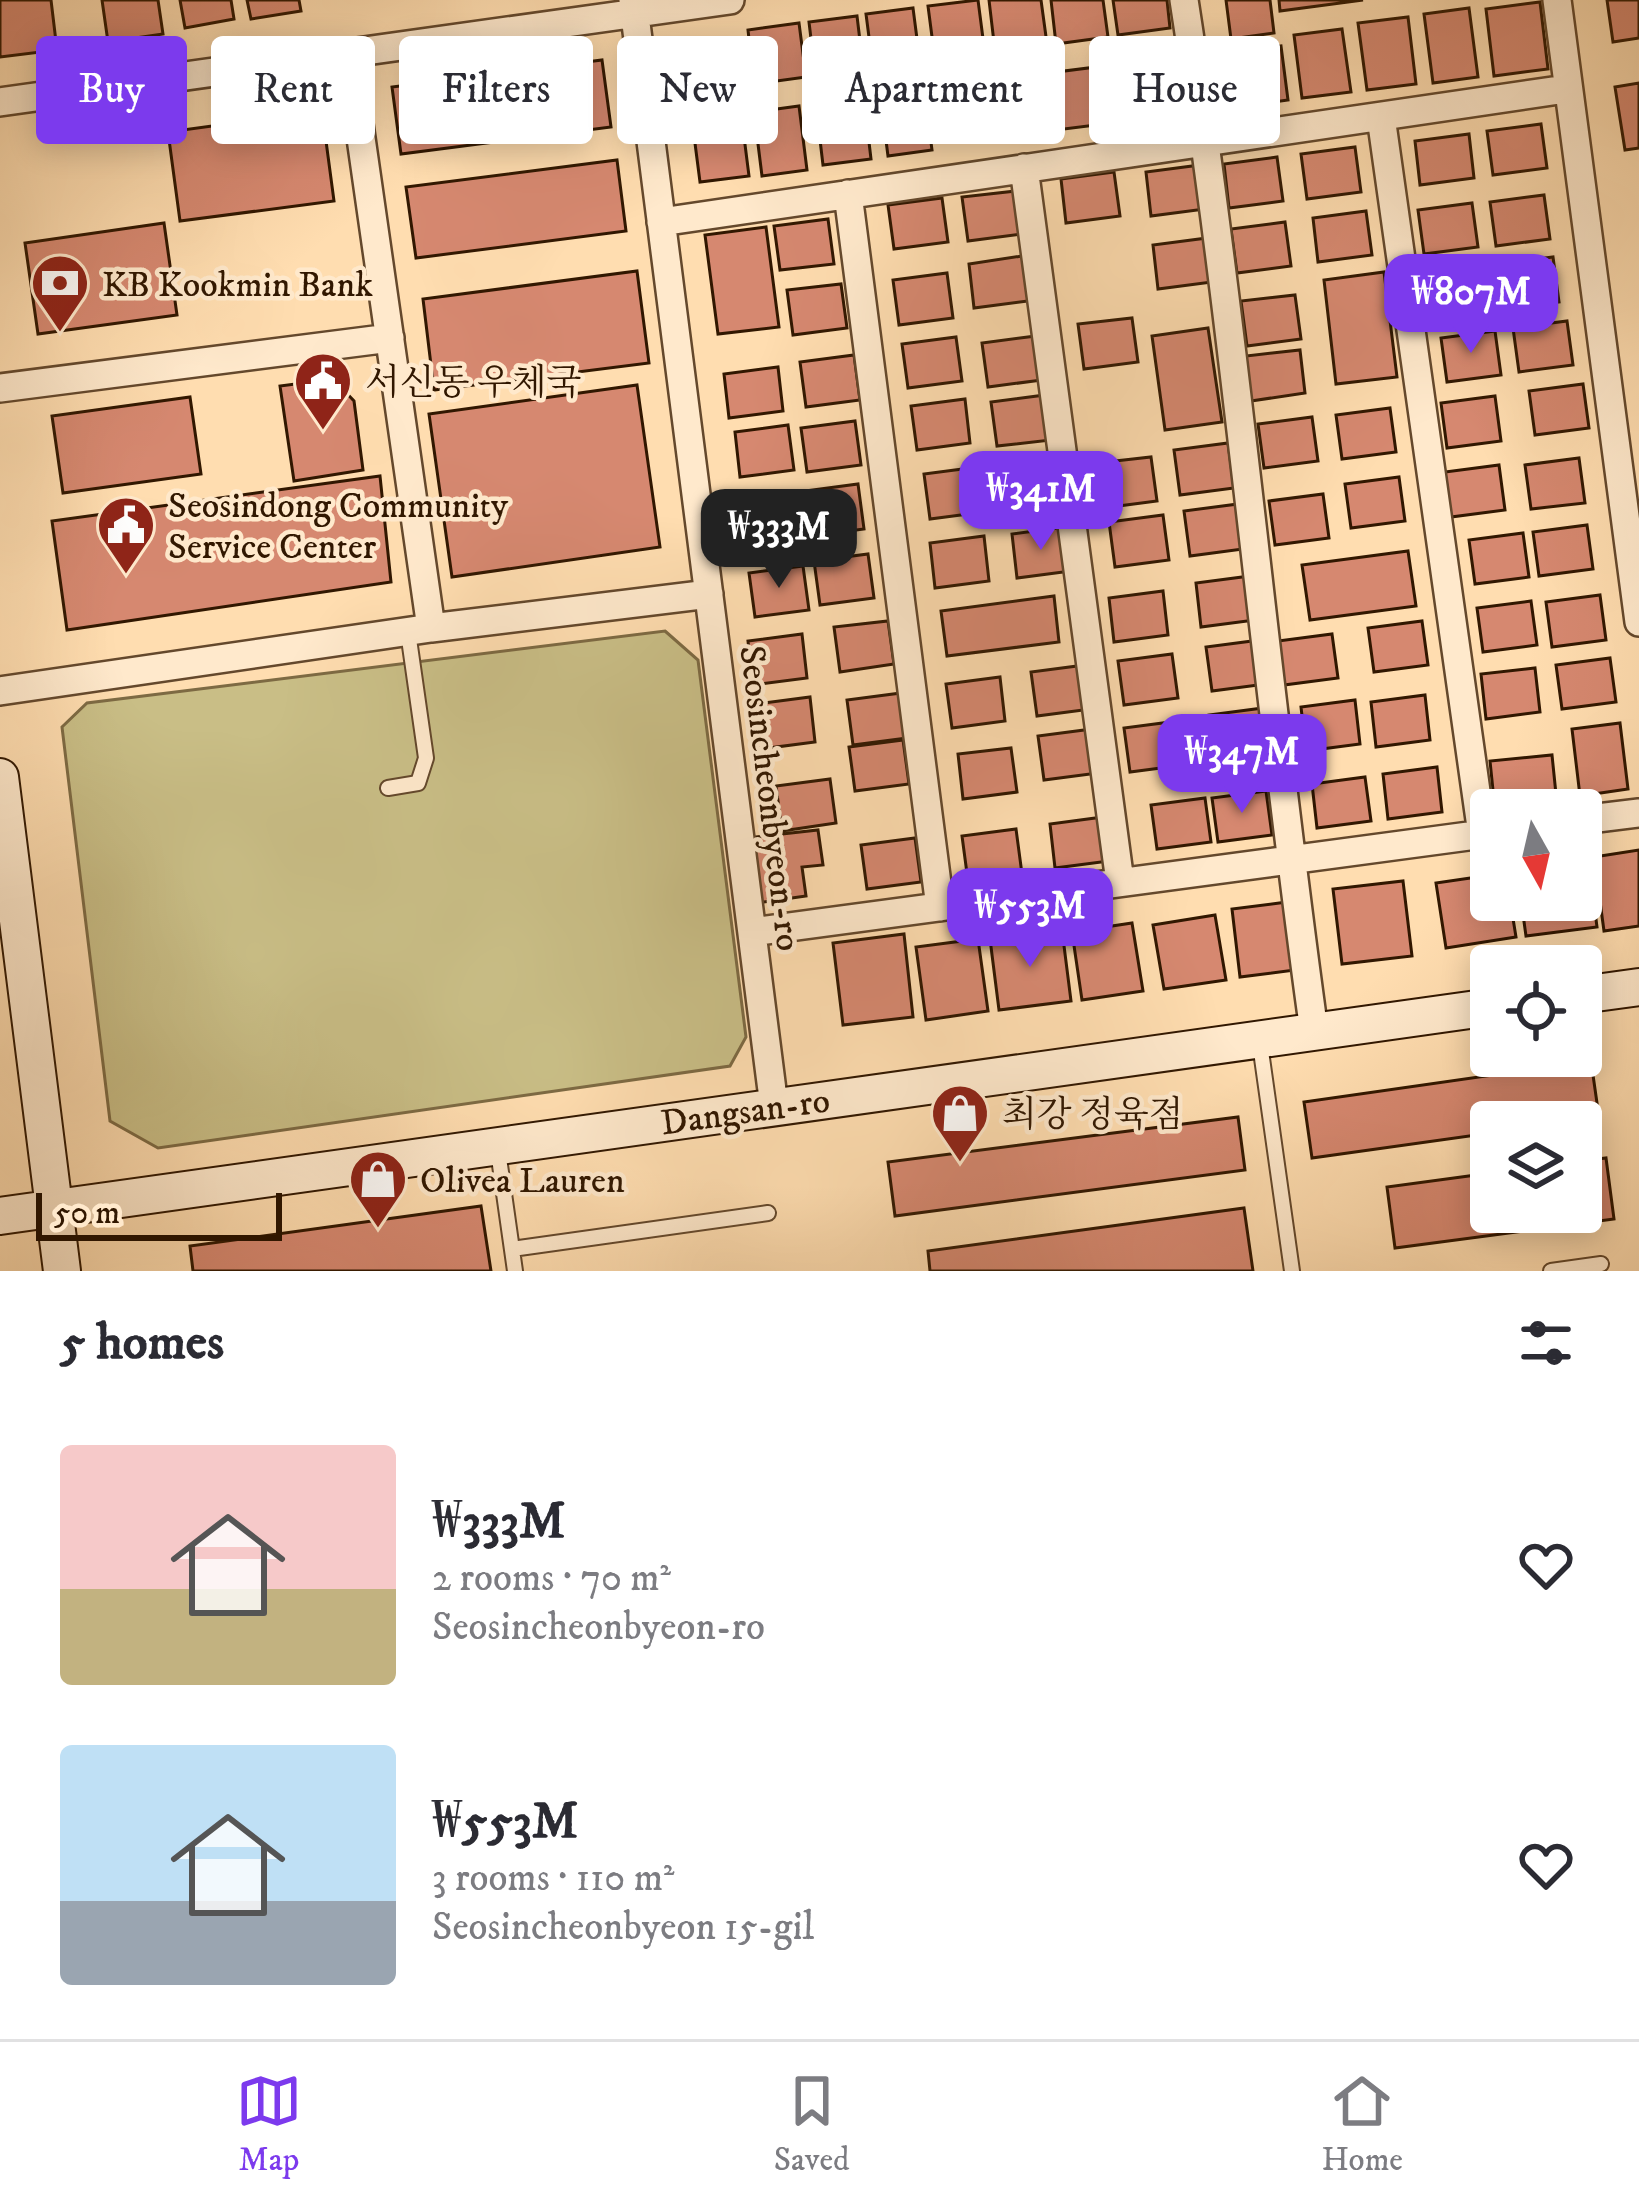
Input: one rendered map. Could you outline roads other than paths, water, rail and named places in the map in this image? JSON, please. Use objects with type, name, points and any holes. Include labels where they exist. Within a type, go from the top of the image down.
[{"type":"street","points":[[375,49],[634,7],[730,0]]},
{"type":"street","points":[[1184,0],[1190,36]]},
{"type":"street","points":[[1556,0],[1630,493],[1639,622]]},
{"type":"street","name":"Seosincheonbyeon-ro","points":[[634,7],[774,1106]]},
{"type":"street","points":[[0,102],[211,72]]},
{"type":"street","points":[[1280,131],[1566,89]]},
{"type":"street","points":[[1381,117],[1479,789]]},
{"type":"street","points":[[362,144],[390,338],[420,630]]},
{"type":"street","points":[[662,222],[1192,144]]},
{"type":"street","points":[[1206,144],[1314,1031]]},
{"type":"street","points":[[1024,168],[1120,882]]},
{"type":"street","points":[[848,194],[940,907]]},
{"type":"street","points":[[0,388],[390,338]]},
{"type":"street","points":[[0,691],[709,594]]},
{"type":"street","points":[[0,776],[62,1271]]},
{"type":"street","points":[[1602,817],[1639,813]]},
{"type":"street","points":[[752,932],[1470,835]]},
{"type":"street","points":[[1602,991],[1639,987]]},
{"type":"street","name":"Dangsan-ro","points":[[0,1216],[1470,1010]]},
{"type":"lane","points":[[388,788],[418,783],[426,758],[420,630]]},
{"type":"lane","points":[[1259,1039],[1292,1271]]},
{"type":"lane","points":[[497,1144],[515,1271]]},
{"type":"lane","points":[[512,1249],[768,1213]]},
{"type":"lane","points":[[1551,1271],[1601,1264]]},
{"type":"place","name":"KB Kookmin Bank","points":[[60,334]]},
{"type":"place","name":"서신동 우체국","points":[[323,432]]},
{"type":"place","name":"Seosindong Community Service Center","points":[[126,576]]},
{"type":"place","name":"최강 정육점","points":[[960,1164]]},
{"type":"place","name":"Olivea Lauren","points":[[378,1230]]}]
